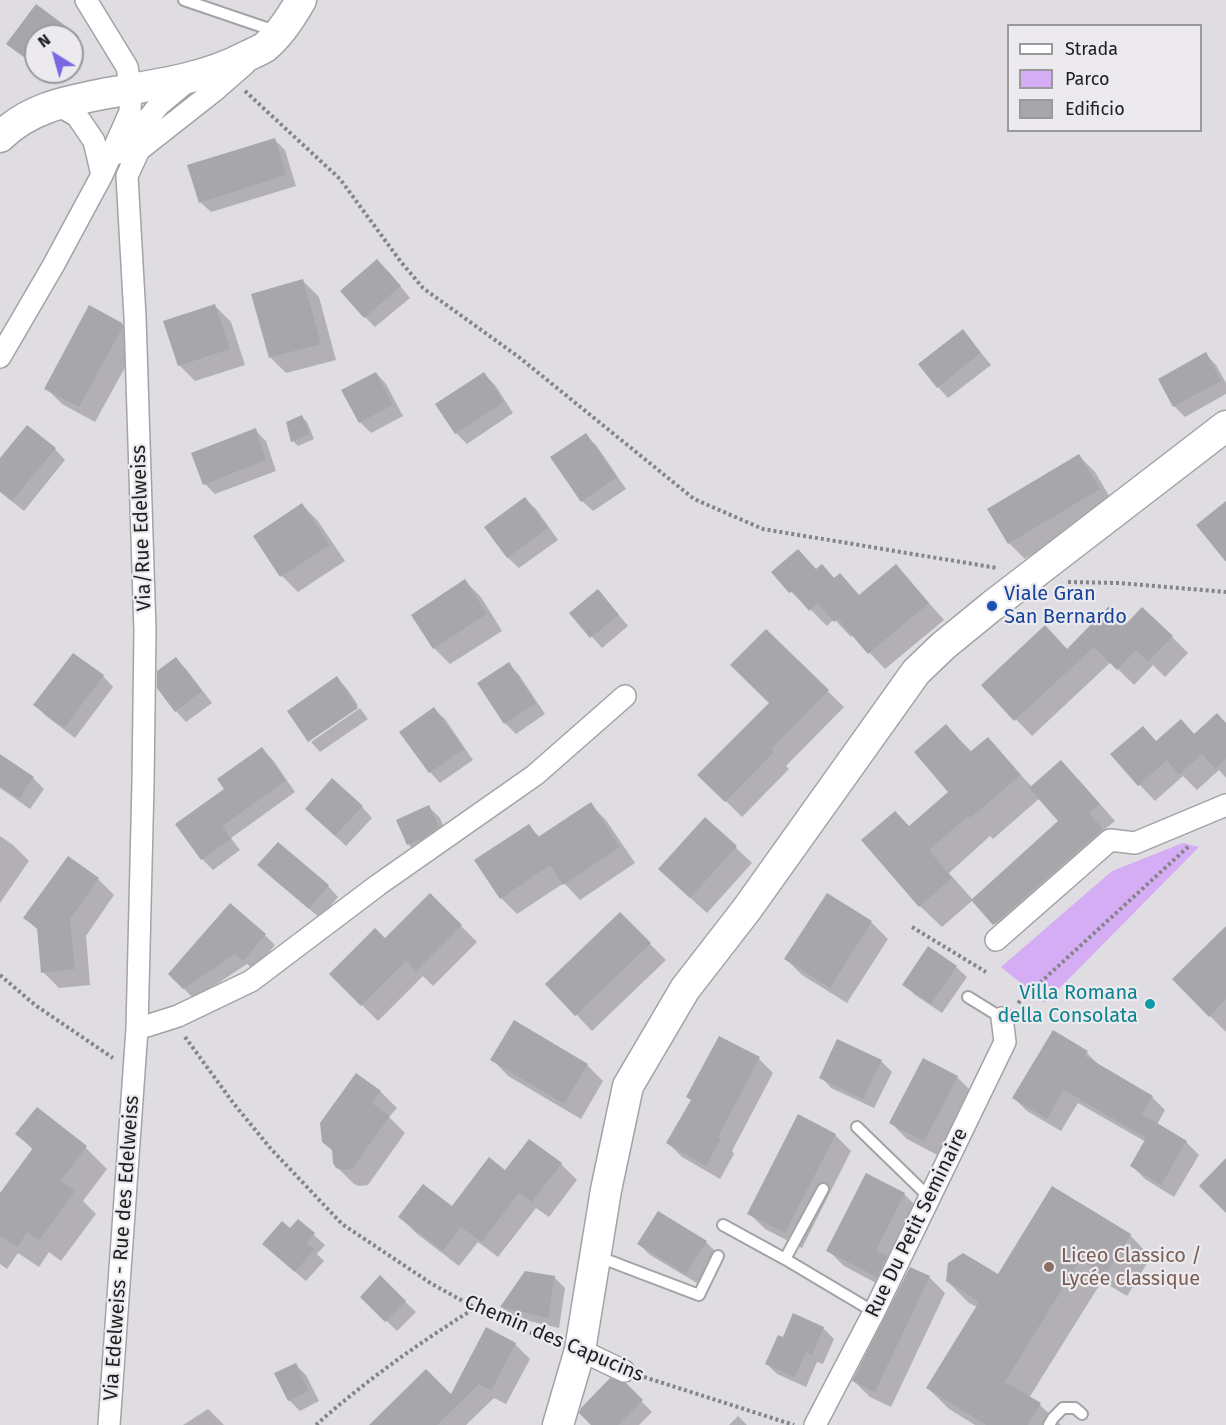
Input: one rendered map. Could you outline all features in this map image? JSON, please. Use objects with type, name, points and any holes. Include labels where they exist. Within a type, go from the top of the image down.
[{"type":"main road","points":[[0,137],[23,118],[56,104],[226,67],[272,39],[293,14],[301,0]]},
{"type":"main road","points":[[558,1425],[580,1350],[606,1190],[628,1086],[685,989],[747,909],[916,672],[943,646],[1024,581],[1226,426]]},
{"type":"street","points":[[0,357],[102,175],[130,112],[131,89],[127,67],[86,0]]},
{"type":"street","name":"Via/Rue Edelweiss","points":[[134,1072],[137,1029],[145,631],[135,317],[127,176],[139,150],[206,98],[272,39]]},
{"type":"street","points":[[102,175],[159,105],[195,75]]},
{"type":"street","points":[[56,104],[76,116],[94,141],[102,175]]},
{"type":"street","points":[[137,1029],[178,1016],[251,981],[378,885],[535,775],[625,696]]},
{"type":"street","points":[[996,940],[1110,840],[1135,843],[1226,805]]},
{"type":"street","name":"Rue Du Petit Seminaire","points":[[815,1425],[874,1312],[1005,1042],[1002,1018]]},
{"type":"street","name":"Via Edelweiss - Rue des Edelweiss","points":[[109,1425],[134,1072]]},
{"type":"street","name":"Chemin des Capucins","points":[[580,1350],[624,1371]]},
{"type":"lane","points":[[184,0],[272,39]]},
{"type":"lane","points":[[968,997],[1002,1018]]},
{"type":"lane","points":[[857,1127],[930,1198]]},
{"type":"lane","points":[[785,1258],[823,1189]]},
{"type":"lane","points":[[723,1225],[785,1258],[874,1312]]},
{"type":"lane","points":[[596,1256],[699,1295],[718,1256]]},
{"type":"lane","points":[[1049,1425],[1063,1408],[1075,1408],[1082,1414]]},
{"type":"path","points":[[237,84],[340,179],[423,288],[520,358],[694,499],[763,529],[1014,570],[1024,581]]},
{"type":"path","points":[[1060,582],[1119,583],[1226,592]]},
{"type":"path","points":[[1002,1018],[1192,844]]},
{"type":"path","points":[[912,927],[986,972]]},
{"type":"path","points":[[0,975],[35,1005],[134,1072]]},
{"type":"path","name":"Chemin des Capucins","points":[[176,1035],[184,1036],[256,1131],[342,1224],[432,1284],[490,1316],[556,1343],[580,1350]]},
{"type":"path","points":[[316,1425],[427,1338],[476,1308]]},
{"type":"path","name":"Chemin des Capucins","points":[[624,1371],[795,1425]]},
{"type":"green space","points":[[1183,843],[1199,847],[1045,1003],[1001,967],[1112,871]]},
{"type":"building","points":[[36,4],[63,24],[24,24],[24,57],[6,44]]},
{"type":"building","points":[[275,138],[286,175],[199,203],[187,165]]},
{"type":"building","points":[[377,259],[401,286],[364,318],[340,291]]},
{"type":"building","points":[[303,279],[321,344],[269,358],[251,294]]},
{"type":"building","points":[[215,304],[230,349],[178,366],[163,321]]},
{"type":"building","points":[[89,305],[122,323],[123,327],[79,407],[44,389]]},
{"type":"building","points":[[963,329],[981,353],[937,388],[918,364]]},
{"type":"building","points":[[1206,352],[1221,381],[1173,407],[1158,379]]},
{"type":"building","points":[[376,372],[393,405],[359,423],[341,390]]},
{"type":"building","points":[[484,372],[504,402],[455,434],[435,404]]},
{"type":"building","points":[[302,415],[310,434],[291,442],[286,422]]},
{"type":"building","points":[[27,425],[56,448],[12,501],[0,491],[0,458]]},
{"type":"building","points":[[256,428],[266,460],[203,485],[191,453]]},
{"type":"building","points":[[586,433],[617,477],[581,502],[550,457]]},
{"type":"building","points":[[1079,454],[1100,489],[1008,544],[987,509]]},
{"type":"building","points":[[525,497],[548,528],[507,558],[484,527]]},
{"type":"building","points":[[1226,501],[1226,562],[1196,525]]},
{"type":"building","points":[[302,503],[330,545],[280,577],[253,536]]},
{"type":"building","points":[[798,549],[816,569],[822,564],[834,578],[840,573],[859,595],[896,564],[929,603],[868,654],[838,619],[834,622],[818,603],[809,611],[793,591],[789,593],[771,572]]},
{"type":"building","points":[[465,579],[487,614],[433,649],[411,615]]},
{"type":"building","points":[[598,589],[619,615],[590,638],[569,613]]},
{"type":"building","points":[[1109,606],[1127,623],[1142,607],[1173,636],[1148,662],[1136,650],[1117,670],[1094,647],[1014,721],[981,685],[1045,625],[1067,649]]},
{"type":"building","points":[[766,629],[829,690],[771,749],[774,752],[725,802],[697,775],[769,703],[730,665]]},
{"type":"building","points":[[73,653],[104,675],[64,728],[33,705]]},
{"type":"building","points":[[176,657],[202,691],[175,712],[157,688],[157,671]]},
{"type":"building","points":[[509,662],[536,703],[504,724],[477,683]]},
{"type":"building","points":[[337,676],[358,708],[308,742],[287,711]]},
{"type":"building","points":[[434,707],[464,749],[429,773],[399,732]]},
{"type":"building","points":[[1217,713],[1226,723],[1226,759],[1215,769],[1202,754],[1179,775],[1167,760],[1138,786],[1110,754],[1143,726],[1156,741],[1181,719],[1194,734]]},
{"type":"building","points":[[946,724],[970,752],[988,737],[1021,775],[929,850],[952,878],[919,907],[861,840],[895,811],[909,826],[948,792],[914,752]]},
{"type":"building","points":[[262,747],[286,781],[222,826],[231,839],[201,860],[175,824],[224,789],[217,779]]},
{"type":"building","points":[[0,754],[34,777],[19,799],[0,786]]},
{"type":"building","points":[[1061,760],[1100,804],[1089,813],[1103,829],[993,925],[971,900],[1058,821],[1029,788]]},
{"type":"building","points":[[332,778],[363,806],[335,836],[305,809]]},
{"type":"building","points":[[591,802],[620,847],[563,885],[550,865],[500,899],[474,860],[529,824],[538,837]]},
{"type":"building","points":[[429,805],[439,827],[420,840],[407,845],[396,820]]},
{"type":"building","points":[[705,817],[737,846],[690,898],[658,869]]},
{"type":"building","points":[[278,842],[329,885],[309,909],[257,865]]},
{"type":"building","points":[[68,856],[99,878],[70,919],[75,969],[41,973],[37,928],[23,918]]},
{"type":"building","points":[[430,893],[462,925],[416,971],[406,961],[361,1006],[329,974],[375,928],[385,938]]},
{"type":"building","points":[[827,893],[872,921],[830,988],[784,959]]},
{"type":"building","points":[[230,903],[266,934],[243,961],[235,954],[183,989],[168,974]]},
{"type":"building","points":[[620,912],[651,943],[575,1016],[545,984]]},
{"type":"building","points":[[1226,926],[1226,999],[1209,1017],[1172,979]]},
{"type":"building","points":[[928,946],[957,966],[931,1004],[902,985]]},
{"type":"building","points":[[514,1020],[588,1064],[564,1104],[490,1060]]},
{"type":"building","points":[[1053,1030],[1088,1051],[1085,1056],[1153,1096],[1142,1114],[1187,1141],[1161,1185],[1130,1166],[1146,1138],[1064,1090],[1047,1119],[1012,1098]]},
{"type":"building","points":[[719,1036],[760,1057],[718,1137],[721,1138],[706,1166],[666,1143],[691,1100],[686,1097]]},
{"type":"building","points":[[837,1039],[882,1060],[863,1099],[819,1078]]},
{"type":"building","points":[[923,1058],[958,1076],[924,1142],[889,1123]]},
{"type":"building","points":[[356,1073],[381,1091],[372,1103],[390,1116],[352,1169],[342,1170],[336,1168],[333,1163],[332,1150],[322,1142],[320,1123]]},
{"type":"building","points":[[37,1107],[87,1146],[61,1180],[75,1191],[39,1241],[27,1232],[18,1247],[0,1236],[0,1193],[33,1148],[15,1134]]},
{"type":"building","points":[[798,1114],[836,1134],[785,1233],[747,1214]]},
{"type":"building","points":[[529,1139],[562,1163],[532,1202],[519,1193],[482,1242],[461,1227],[443,1251],[398,1217],[423,1184],[452,1206],[489,1157],[505,1170]]},
{"type":"building","points":[[1226,1158],[1226,1213],[1199,1186]]},
{"type":"building","points":[[866,1173],[905,1193],[876,1250],[887,1256],[877,1277],[826,1251]]},
{"type":"building","points":[[1052,1186],[1131,1234],[1105,1276],[1080,1260],[1005,1382],[1041,1403],[1028,1425],[986,1425],[926,1388],[979,1302],[946,1281],[948,1263],[963,1253],[998,1274]]},
{"type":"building","points":[[658,1211],[707,1241],[686,1274],[637,1244]]},
{"type":"building","points":[[298,1219],[315,1233],[307,1243],[315,1249],[295,1272],[262,1244],[282,1221],[290,1228]]},
{"type":"building","points":[[910,1267],[930,1276],[875,1392],[852,1381]]},
{"type":"building","points":[[525,1271],[555,1276],[548,1318],[500,1307]]},
{"type":"building","points":[[380,1275],[406,1301],[385,1322],[360,1297]]},
{"type":"building","points":[[793,1313],[824,1327],[812,1355],[806,1352],[795,1377],[765,1364],[778,1335],[783,1337]]},
{"type":"building","points":[[486,1327],[516,1343],[491,1391],[479,1384],[437,1425],[369,1425],[426,1369],[451,1394]]},
{"type":"building","points":[[296,1363],[309,1391],[288,1401],[274,1373]]},
{"type":"building","points":[[610,1378],[626,1383],[643,1400],[618,1425],[591,1425],[579,1413],[581,1408]]},
{"type":"place","name":"Viale Gran San Bernardo","points":[[992,606]]},
{"type":"place","name":"Villa Romana della Consolata","points":[[1150,1004]]},
{"type":"place","name":"Liceo Classico / Lycée classique","points":[[1049,1267]]}]
